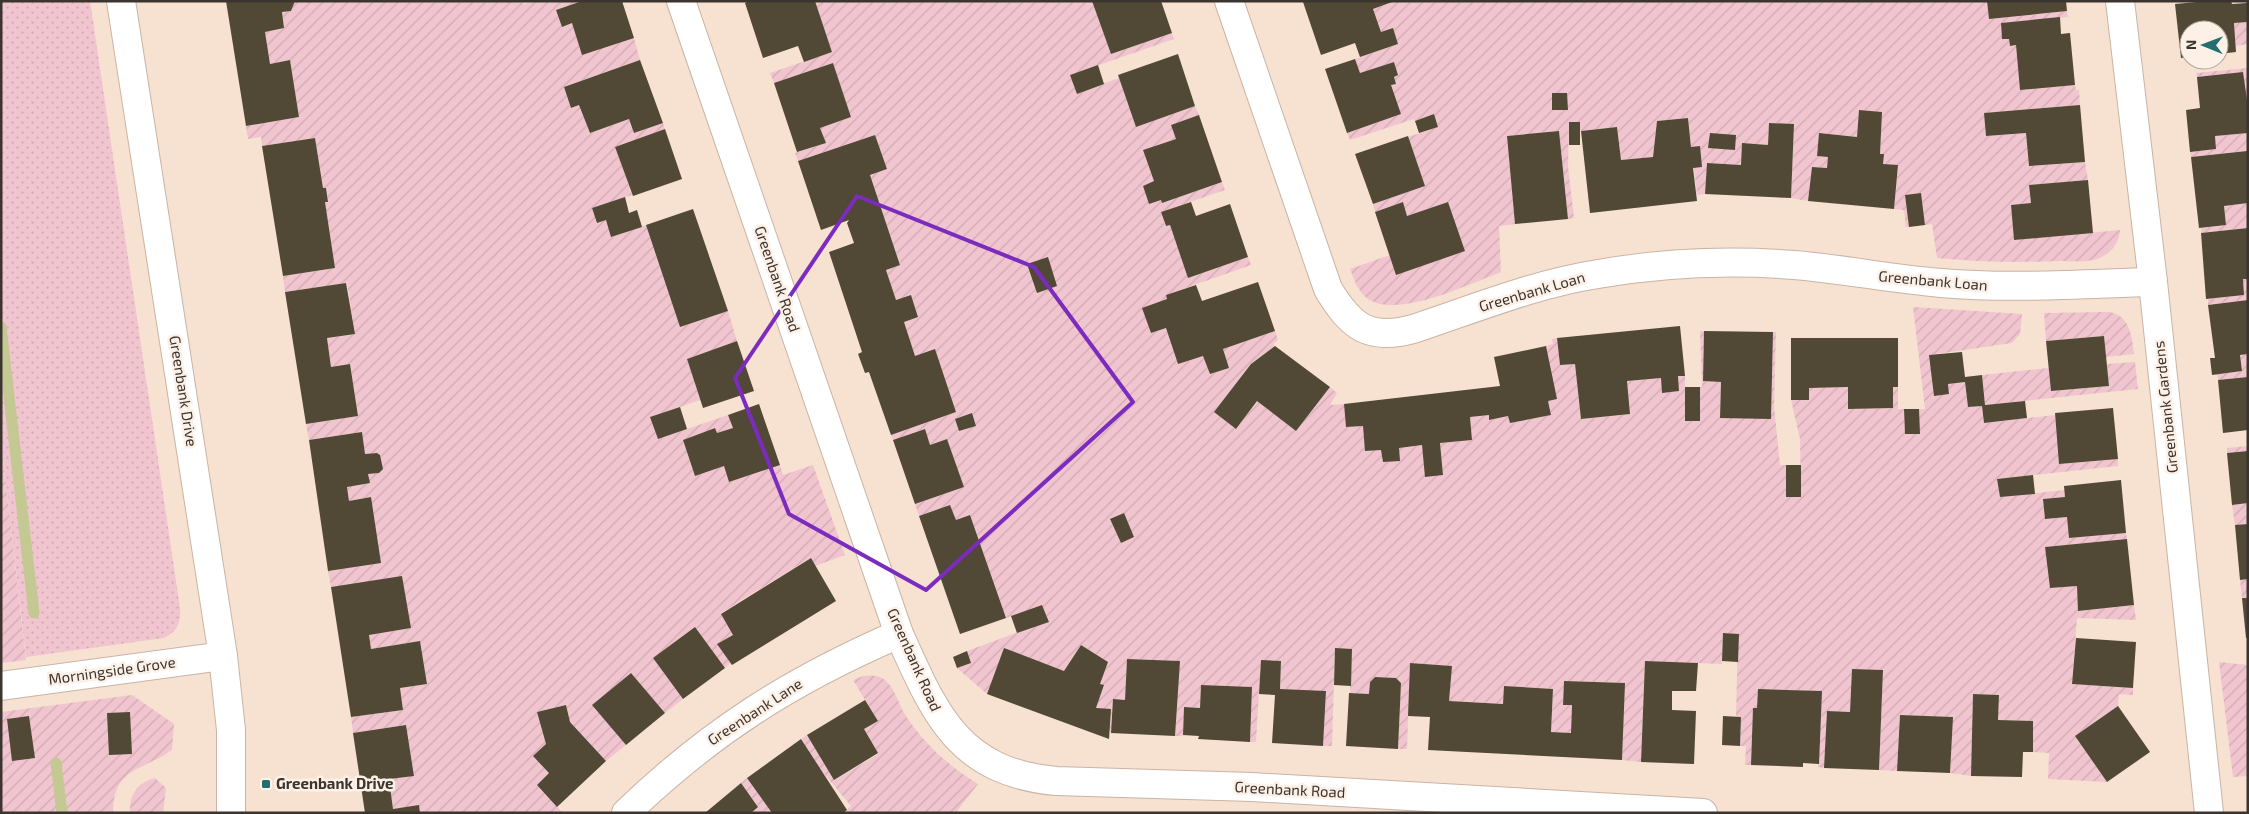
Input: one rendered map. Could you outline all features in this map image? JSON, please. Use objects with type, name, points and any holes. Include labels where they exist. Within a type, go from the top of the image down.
[{"type":"street","name":"Greenbank Drive","points":[[121,1],[223,656],[231,730],[231,813]]},
{"type":"street","name":"Greenbank Road","points":[[681,1],[899,634],[928,698],[947,726],[967,747],[995,767],[1025,776],[1056,781],[1252,787],[1704,813]]},
{"type":"street","name":"Greenbank Loan","points":[[1229,1],[1328,289],[1340,310],[1357,324],[1371,332],[1382,335],[1413,330],[1564,280],[1638,269],[1695,264],[1754,263],[1794,265],[1893,278],[1988,286],[2033,287],[2152,282]]},
{"type":"street","name":"Greenbank Gardens","points":[[2120,1],[2209,813]]},
{"type":"street","name":"Greenbank Lane","points":[[626,813],[697,750],[751,710],[824,668],[899,634]]},
{"type":"street","name":"Morningside Grove","points":[[1,686],[223,656]]},
{"type":"highlighted area","points":[[857,196],[1034,267],[1133,402],[926,590],[789,514],[735,378]]},
{"type":"shaded area","points":[[1,1],[90,1],[180,608],[180,618],[177,626],[164,638],[26,657],[1,441]]},
{"type":"shaded area","points":[[295,1],[522,1],[523,4],[536,1],[582,1],[556,10],[562,27],[572,23],[634,38],[640,60],[564,87],[571,108],[579,105],[590,133],[629,119],[634,133],[663,123],[665,129],[615,147],[632,195],[592,208],[597,223],[606,220],[612,237],[646,225],[680,327],[728,311],[737,341],[687,359],[700,400],[651,417],[658,439],[728,415],[733,428],[717,433],[715,428],[683,440],[695,476],[724,466],[729,482],[780,465],[783,475],[813,465],[845,555],[815,566],[810,558],[721,613],[733,635],[717,644],[731,663],[725,668],[695,627],[653,658],[683,699],[665,713],[631,673],[593,705],[626,745],[606,761],[570,722],[566,705],[537,712],[546,744],[549,773],[537,785],[563,813],[420,813],[419,806],[393,809],[389,779],[414,775],[406,725],[353,733],[351,717],[403,710],[400,688],[427,684],[420,641],[371,649],[369,635],[410,628],[402,577],[331,587],[328,571],[370,497],[349,501],[347,487],[368,474],[379,473],[382,469],[380,455],[377,453],[365,454],[362,432],[309,440],[306,424],[358,416],[350,364],[331,367],[327,338],[355,334],[347,283],[285,292],[283,276],[335,268],[325,202],[328,201],[326,188],[323,188],[315,138],[262,146],[261,137],[248,139],[246,126],[299,117],[290,60],[270,64],[265,32],[284,28],[282,12],[291,11]]},
{"type":"shaded area","points":[[815,1],[1092,1],[1111,54],[1172,33],[1174,39],[1070,75],[1077,93],[1119,78],[1136,127],[1195,106],[1199,115],[1171,125],[1176,139],[1143,150],[1154,181],[1143,186],[1149,204],[1161,200],[1162,203],[1222,182],[1225,190],[1161,212],[1165,226],[1170,225],[1188,278],[1248,257],[1251,265],[1166,295],[1167,299],[1143,308],[1151,333],[1166,328],[1178,364],[1203,356],[1210,374],[1229,368],[1223,349],[1275,331],[1278,340],[1273,344],[1275,346],[1251,364],[1214,412],[1236,429],[1257,401],[1296,431],[1330,387],[1337,393],[1330,405],[1344,404],[1346,427],[1363,426],[1364,438],[1381,450],[1383,462],[1399,460],[1399,448],[1422,445],[1426,477],[1443,474],[1440,443],[1472,440],[1470,417],[1489,415],[1489,420],[1508,416],[1510,423],[1551,415],[1548,401],[1556,399],[1546,346],[1553,344],[1552,339],[1557,338],[1560,365],[1575,364],[1581,419],[1630,414],[1627,381],[1661,378],[1663,392],[1679,391],[1678,376],[1685,376],[1685,421],[1700,421],[1700,387],[1702,387],[1700,331],[1704,331],[1703,381],[1721,382],[1720,417],[1771,418],[1773,332],[1776,332],[1774,406],[1780,465],[1786,465],[1786,497],[1801,497],[1800,439],[1791,400],[1809,400],[1809,388],[1848,387],[1848,409],[1893,408],[1893,387],[1898,387],[1898,409],[1904,409],[1905,434],[1919,434],[1919,409],[1925,409],[1913,307],[2022,314],[2020,334],[2012,343],[1930,355],[1934,395],[1949,394],[1948,384],[1965,382],[1968,407],[1982,406],[1984,423],[2055,415],[2060,464],[2118,459],[2118,466],[1997,479],[2000,497],[2065,490],[2065,497],[2043,499],[2045,519],[2067,517],[2070,538],[2126,533],[2127,539],[2045,547],[2050,588],[2077,586],[2079,611],[2134,605],[2136,620],[2077,618],[2072,684],[2133,688],[2133,695],[2119,694],[2118,706],[2075,736],[2107,782],[2048,779],[2049,753],[2033,752],[2033,721],[1998,720],[1999,695],[1973,694],[1971,776],[1950,773],[1952,717],[1900,715],[1897,771],[1879,770],[1883,670],[1852,669],[1850,712],[1827,711],[1824,768],[1818,767],[1821,691],[1758,689],[1757,708],[1753,709],[1751,765],[1745,765],[1746,746],[1740,746],[1741,717],[1736,716],[1738,634],[1723,633],[1722,664],[1645,661],[1641,762],[1622,760],[1624,683],[1564,681],[1563,704],[1572,705],[1571,733],[1551,732],[1553,689],[1505,686],[1503,704],[1449,701],[1451,666],[1410,663],[1407,749],[1398,749],[1401,683],[1396,678],[1375,677],[1370,682],[1369,694],[1350,693],[1352,649],[1335,649],[1332,746],[1323,746],[1326,692],[1280,689],[1281,661],[1261,660],[1256,742],[1250,742],[1252,687],[1201,685],[1200,708],[1184,707],[1183,736],[1175,736],[1179,661],[1127,659],[1125,700],[1113,700],[1111,733],[1096,708],[1104,686],[1100,684],[1108,662],[1081,645],[1064,671],[1004,649],[987,694],[957,668],[971,663],[967,651],[1049,621],[1042,605],[1006,618],[970,515],[956,520],[950,505],[919,516],[915,504],[964,487],[947,439],[930,445],[924,429],[893,440],[891,435],[956,412],[935,350],[915,356],[904,322],[918,316],[911,295],[896,300],[886,270],[900,264],[870,175],[887,169],[875,135],[798,161],[795,153],[825,143],[820,128],[851,117],[833,63],[774,83],[770,73],[832,52]],"holes":[[[972,413],[976,426],[959,431],[955,419]],[[1124,514],[1134,537],[1121,543],[1110,520]]]},
{"type":"shaded area","points":[[1396,1],[1987,1],[1989,19],[2067,11],[2068,17],[2001,23],[2002,39],[2009,39],[2010,46],[2016,45],[2020,90],[2075,85],[2076,90],[2079,90],[2080,105],[1985,113],[1986,136],[2026,133],[2029,166],[2085,162],[2088,180],[2029,186],[2031,203],[2011,205],[2014,240],[2120,230],[2119,238],[2115,246],[2106,255],[2087,261],[1999,262],[1937,258],[1932,224],[1925,225],[1921,193],[1905,195],[1909,227],[1906,227],[1904,210],[1894,209],[1898,166],[1883,164],[1884,154],[1880,154],[1881,112],[1859,110],[1857,137],[1819,133],[1817,156],[1828,157],[1827,168],[1812,167],[1808,201],[1791,198],[1794,124],[1769,123],[1768,145],[1742,144],[1741,165],[1707,163],[1705,194],[1697,195],[1688,118],[1657,121],[1653,157],[1621,160],[1617,127],[1580,131],[1569,123],[1568,166],[1574,218],[1568,219],[1559,131],[1507,136],[1515,224],[1499,226],[1501,272],[1434,297],[1397,305],[1381,304],[1368,299],[1362,293],[1350,269],[1390,255],[1465,251],[1448,202],[1407,216],[1403,202],[1375,212],[1373,204],[1425,186],[1408,137],[1438,127],[1434,114],[1350,140],[1347,133],[1401,114],[1391,85],[1396,84],[1394,77],[1398,75],[1394,62],[1360,73],[1355,59],[1398,44],[1393,29],[1381,32],[1373,9]],"holes":[[[1552,93],[1567,93],[1567,110]]]},
{"type":"shaded area","points":[[2248,22],[2248,44],[2236,46],[2234,23]]},
{"type":"shaded area","points":[[2248,68],[2248,107],[2242,72],[2197,77],[2196,73]]},
{"type":"shaded area","points":[[2248,133],[2248,155],[2246,151],[2191,157],[2190,152],[2216,149],[2215,136]]},
{"type":"shaded area","points":[[2248,203],[2248,228],[2201,233],[2201,228],[2226,225],[2224,206]]},
{"type":"shaded area","points":[[2243,279],[2248,279],[2248,300],[2208,305],[2208,299],[2244,295]]},
{"type":"shaded area","points":[[2109,312],[2116,314],[2126,322],[2131,334],[2134,354],[2106,357],[2104,336],[2046,341],[2044,313]]},
{"type":"shaded area","points":[[2248,354],[2248,377],[2218,380],[2217,374],[2242,371],[2240,355]]},
{"type":"shaded area","points":[[2135,362],[2138,389],[1985,405],[1982,375],[2049,368],[2051,391],[2109,386],[2107,364]]},
{"type":"shaded area","points":[[1,441],[26,660],[1,663]]},
{"type":"shaded area","points":[[2248,446],[2248,451],[2227,453],[2227,448]]},
{"type":"shaded area","points":[[2248,503],[2248,524],[2235,525],[2232,505]]},
{"type":"shaded area","points":[[2248,579],[2248,598],[2242,598],[2240,580]]},
{"type":"shaded area","points":[[2219,662],[2248,665],[2248,776],[2233,777]]},
{"type":"shaded area","points":[[863,676],[880,677],[885,680],[892,688],[913,727],[929,746],[957,770],[978,784],[957,811],[959,813],[843,813],[851,806],[815,763],[801,739],[807,735],[835,780],[878,754],[864,729],[878,721],[853,680]]},
{"type":"shaded area","points":[[132,695],[174,724],[172,750],[124,778],[114,798],[113,813],[1,813],[1,712]]},
{"type":"shaded area","points":[[155,778],[166,788],[163,813],[130,813],[131,801],[135,791],[143,783]]},
{"type":"shaded area","points":[[747,778],[772,813],[751,813],[758,806],[741,783]]},
{"type":"building","points":[[226,1],[295,1],[291,11],[282,12],[284,28],[265,32],[270,64],[290,60],[299,117],[246,126]]},
{"type":"building","points":[[582,1],[622,1],[634,38],[582,55],[572,23],[562,27],[556,10]]},
{"type":"building","points":[[749,1],[815,1],[832,52],[804,62],[798,46],[763,58],[745,3]]},
{"type":"building","points":[[1092,1],[1161,1],[1172,33],[1111,54]]},
{"type":"building","points":[[1395,1],[1373,9],[1381,32],[1393,28],[1398,44],[1360,57],[1355,43],[1321,55],[1303,2]]},
{"type":"building","points":[[1987,1],[2066,1],[2067,11],[1989,19]]},
{"type":"building","points":[[2208,1],[2231,1],[2232,4],[2247,3],[2248,22],[2234,23],[2236,52],[2229,53],[2229,20],[2179,20],[2179,40],[2175,4]]},
{"type":"building","points":[[2060,17],[2061,34],[2070,33],[2075,85],[2020,90],[2016,45],[2010,46],[2009,39],[2002,39],[2001,23]]},
{"type":"building","points":[[1178,54],[1195,106],[1136,127],[1118,75]]},
{"type":"building","points":[[1355,59],[1360,73],[1394,62],[1398,75],[1394,77],[1396,84],[1391,85],[1401,114],[1347,133],[1325,69]]},
{"type":"building","points":[[640,60],[663,123],[634,133],[629,119],[590,133],[579,105],[571,108],[564,87]]},
{"type":"building","points":[[833,63],[851,117],[820,128],[826,143],[797,152],[774,83]]},
{"type":"building","points":[[1098,65],[1104,84],[1077,94],[1070,75]]},
{"type":"building","points":[[2243,72],[2248,107],[2248,133],[2215,136],[2216,149],[2190,152],[2186,110],[2200,108],[2197,77]]},
{"type":"building","points":[[1552,93],[1567,93],[1568,110],[1552,110]]},
{"type":"building","points":[[2080,105],[2085,162],[2029,166],[2026,133],[1986,136],[1984,113]]},
{"type":"building","points":[[1859,110],[1882,112],[1880,154],[1884,154],[1883,164],[1898,165],[1894,209],[1808,201],[1812,167],[1827,168],[1828,157],[1817,156],[1819,133],[1857,137]]},
{"type":"building","points":[[1434,114],[1438,127],[1419,133],[1415,121]]},
{"type":"building","points":[[1199,115],[1222,182],[1162,203],[1161,200],[1149,204],[1143,186],[1154,181],[1143,150],[1176,139],[1171,125]]},
{"type":"building","points":[[1688,118],[1691,147],[1700,146],[1702,167],[1693,168],[1697,201],[1590,213],[1581,131],[1617,127],[1621,160],[1653,157],[1657,121]]},
{"type":"building","points":[[1569,122],[1580,122],[1580,145],[1569,145]]},
{"type":"building","points":[[1769,123],[1794,124],[1791,198],[1705,194],[1707,163],[1741,165],[1742,143],[1768,145]]},
{"type":"building","points":[[665,129],[682,179],[633,196],[615,147]]},
{"type":"building","points":[[1559,131],[1568,219],[1515,224],[1507,136]]},
{"type":"building","points":[[1710,133],[1736,135],[1735,150],[1708,148]]},
{"type":"building","points":[[875,135],[887,169],[870,175],[900,265],[886,270],[896,300],[911,295],[918,317],[904,322],[915,356],[935,349],[956,412],[891,435],[869,372],[865,373],[858,354],[862,352],[829,252],[854,243],[847,223],[849,220],[821,230],[798,161]]},
{"type":"building","points":[[1408,136],[1425,186],[1373,204],[1355,154]]},
{"type":"building","points":[[315,138],[323,188],[326,188],[328,202],[325,202],[335,268],[283,276],[262,146]]},
{"type":"building","points":[[2247,151],[2248,203],[2224,206],[2226,225],[2199,228],[2191,157]]},
{"type":"building","points":[[2088,180],[2093,233],[2014,240],[2011,205],[2031,203],[2029,185]]},
{"type":"building","points":[[1921,193],[1925,225],[1909,227],[1905,195]]},
{"type":"building","points":[[625,197],[629,213],[637,210],[642,227],[611,237],[606,220],[597,223],[592,208]]},
{"type":"building","points":[[1191,202],[1196,216],[1230,204],[1248,257],[1188,278],[1170,225],[1166,226],[1161,212]]},
{"type":"building","points":[[1403,202],[1407,216],[1448,202],[1465,251],[1396,275],[1375,212]]},
{"type":"building","points":[[693,209],[728,311],[680,327],[646,225]]},
{"type":"building","points":[[2248,228],[2248,279],[2243,279],[2244,295],[2206,299],[2201,233]]},
{"type":"building","points":[[1048,257],[1057,286],[1037,293],[1027,264]]},
{"type":"building","points":[[1258,282],[1275,331],[1223,349],[1229,368],[1210,374],[1203,356],[1178,364],[1166,328],[1151,333],[1142,308],[1167,299],[1166,295],[1196,285],[1202,301]]},
{"type":"building","points":[[346,283],[355,334],[327,338],[331,367],[350,364],[358,416],[306,424],[285,292]]},
{"type":"building","points":[[2248,300],[2248,354],[2240,355],[2242,371],[2212,375],[2210,358],[2215,358],[2208,305]]},
{"type":"building","points":[[1680,326],[1685,376],[1678,376],[1679,391],[1662,393],[1661,378],[1627,381],[1630,414],[1581,419],[1575,364],[1560,365],[1557,338]]},
{"type":"building","points":[[1704,331],[1773,332],[1771,419],[1720,418],[1721,382],[1703,381]]},
{"type":"building","points":[[2104,336],[2109,386],[2051,391],[2046,341]]},
{"type":"building","points":[[1791,338],[1898,338],[1898,387],[1893,387],[1893,408],[1848,409],[1848,387],[1809,388],[1809,400],[1791,400]]},
{"type":"building","points":[[737,341],[754,391],[703,408],[687,359]]},
{"type":"building","points":[[1275,346],[1330,387],[1296,431],[1257,401],[1236,429],[1214,412],[1251,364]]},
{"type":"building","points":[[1546,346],[1557,399],[1548,401],[1551,415],[1510,423],[1508,416],[1489,420],[1489,415],[1470,417],[1472,440],[1440,443],[1443,475],[1425,477],[1422,445],[1399,448],[1400,461],[1383,462],[1381,450],[1365,451],[1363,426],[1346,427],[1344,404],[1500,386],[1494,357]]},
{"type":"building","points":[[1962,352],[1965,377],[1982,375],[1985,405],[2025,401],[2027,418],[1984,423],[1982,406],[1968,407],[1965,382],[1948,384],[1949,394],[1934,396],[1929,355]]},
{"type":"building","points":[[2248,377],[2248,430],[2223,433],[2218,380]]},
{"type":"building","points":[[1685,387],[1700,387],[1700,421],[1685,421]]},
{"type":"building","points":[[759,404],[780,465],[729,482],[724,466],[695,476],[683,440],[715,428],[717,433],[733,428],[728,415]]},
{"type":"building","points":[[680,407],[687,429],[658,439],[650,417]]},
{"type":"building","points":[[2113,408],[2118,459],[2059,464],[2055,413]]},
{"type":"building","points":[[1904,409],[1919,409],[1920,434],[1905,434]]},
{"type":"building","points":[[972,413],[976,426],[959,431],[955,419]]},
{"type":"building","points":[[925,429],[930,445],[947,439],[964,487],[915,504],[893,440]]},
{"type":"building","points":[[362,432],[365,454],[377,453],[380,455],[383,469],[379,473],[368,474],[370,483],[347,487],[349,501],[371,497],[381,563],[328,571],[309,440]]},
{"type":"building","points":[[2248,451],[2248,503],[2232,505],[2227,453]]},
{"type":"building","points":[[1786,465],[1801,465],[1801,497],[1786,497]]},
{"type":"building","points":[[2033,475],[2035,494],[2000,497],[1997,479]]},
{"type":"building","points":[[2121,480],[2126,533],[2069,538],[2067,517],[2045,519],[2043,499],[2065,497],[2064,486]]},
{"type":"building","points":[[950,505],[956,520],[970,515],[1006,618],[960,634],[919,516]]},
{"type":"building","points":[[1124,513],[1134,537],[1121,543],[1110,519]]},
{"type":"building","points":[[2248,524],[2248,579],[2240,580],[2235,525]]},
{"type":"building","points":[[2127,539],[2134,605],[2078,611],[2077,586],[2050,588],[2045,547]]},
{"type":"building","points":[[811,558],[836,601],[732,665],[717,644],[733,635],[721,614]]},
{"type":"building","points":[[402,576],[411,628],[369,635],[371,649],[420,641],[427,684],[400,688],[403,710],[351,717],[331,587]]},
{"type":"building","points":[[2242,598],[2248,598],[2248,638],[2246,638]]},
{"type":"building","points":[[1042,605],[1049,622],[1017,633],[1011,616]]},
{"type":"building","points":[[695,627],[725,668],[683,699],[653,658]]},
{"type":"building","points":[[1723,633],[1739,634],[1738,662],[1722,661]]},
{"type":"building","points":[[2076,638],[2136,642],[2133,688],[2072,684]]},
{"type":"building","points":[[1081,645],[1108,662],[1100,684],[1104,685],[1096,708],[1111,709],[1109,739],[987,694],[1004,648],[1064,671]]},
{"type":"building","points":[[1335,648],[1352,649],[1351,686],[1334,685]]},
{"type":"building","points":[[967,651],[971,663],[957,668],[953,657]]},
{"type":"building","points":[[1127,659],[1180,661],[1175,736],[1111,733],[1113,699],[1125,700]]},
{"type":"building","points":[[1261,660],[1281,661],[1280,689],[1326,691],[1323,746],[1272,743],[1275,695],[1259,694]]},
{"type":"building","points":[[1645,661],[1698,663],[1696,691],[1672,691],[1672,710],[1696,711],[1694,764],[1641,762]]},
{"type":"building","points":[[1410,663],[1452,666],[1449,701],[1503,704],[1504,686],[1553,689],[1551,732],[1571,733],[1572,705],[1563,705],[1564,681],[1625,683],[1622,760],[1428,750],[1430,717],[1408,716]]},
{"type":"building","points":[[1852,669],[1883,670],[1879,770],[1824,768],[1827,711],[1850,712]]},
{"type":"building","points":[[631,673],[665,713],[626,745],[592,705]]},
{"type":"building","points":[[1375,677],[1396,678],[1401,683],[1398,749],[1346,746],[1349,693],[1369,694],[1370,682]]},
{"type":"building","points":[[1201,685],[1252,687],[1250,742],[1198,739],[1199,736],[1183,735],[1184,707],[1200,708]]},
{"type":"building","points":[[1758,689],[1822,691],[1819,764],[1803,763],[1803,767],[1751,765],[1753,708],[1757,708]]},
{"type":"building","points":[[1973,694],[1999,695],[1998,720],[2033,721],[2033,752],[2023,752],[2022,777],[1971,776]]},
{"type":"building","points":[[865,700],[878,721],[864,729],[878,753],[834,780],[807,735]]},
{"type":"building","points":[[566,705],[570,722],[606,761],[557,807],[537,785],[549,773],[533,756],[546,744],[537,712]]},
{"type":"building","points":[[2118,706],[2150,752],[2107,782],[2075,736]]},
{"type":"building","points":[[130,712],[132,754],[109,755],[107,713]]},
{"type":"building","points":[[1900,715],[1953,717],[1950,773],[1897,771]]},
{"type":"building","points":[[29,716],[35,758],[12,761],[7,719]]},
{"type":"building","points":[[1723,716],[1741,717],[1740,746],[1722,745]]},
{"type":"building","points":[[406,725],[414,776],[389,779],[393,809],[419,805],[420,813],[365,813],[353,733]]},
{"type":"building","points":[[801,739],[847,810],[843,813],[772,813],[747,778]]},
{"type":"building","points":[[741,783],[758,807],[751,813],[705,813]]},
{"type":"waterway","points":[[1,327],[34,613]]},
{"type":"waterway","points":[[56,763],[62,813]]},
{"type":"place","name":"Greenbank Drive","points":[[266,784]]}]
